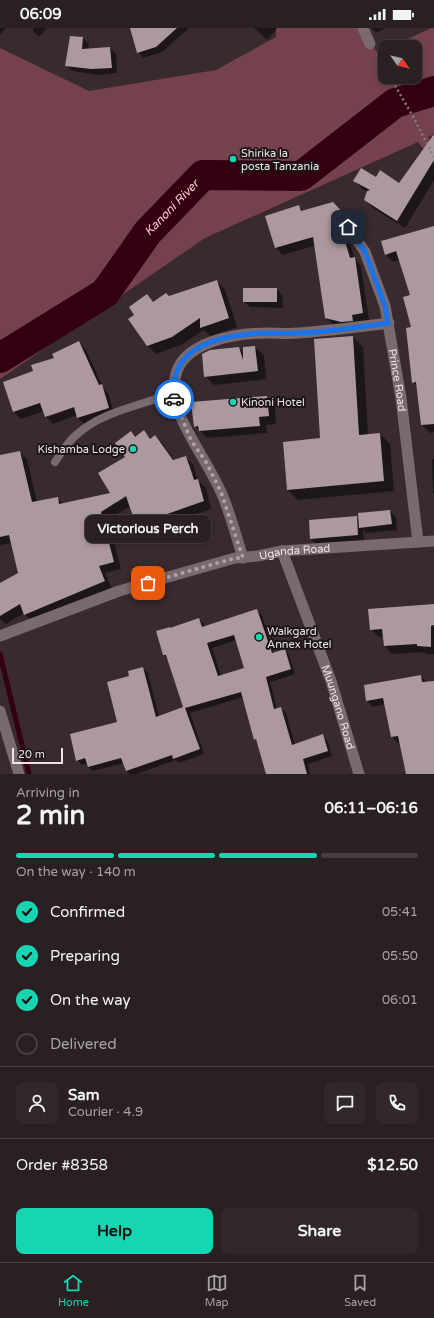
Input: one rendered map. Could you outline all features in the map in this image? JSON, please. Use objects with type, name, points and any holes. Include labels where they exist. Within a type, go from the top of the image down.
[{"type":"street","points":[[363,28],[370,44]]},
{"type":"street","name":"Prince Road","points":[[348,227],[365,252],[385,306],[401,398],[418,542]]},
{"type":"street","points":[[243,558],[221,492],[206,462],[191,440],[174,402],[173,393],[176,370],[186,356],[199,347],[237,335],[268,333],[296,334],[388,323]]},
{"type":"street","name":"Uganda Road","points":[[1,636],[119,591],[235,558],[258,556],[282,551],[434,541]]},
{"type":"street","name":"Muungano Road","points":[[282,551],[331,681],[359,774]]},
{"type":"street","points":[[0,710],[19,774]]},
{"type":"lane","points":[[54,462],[75,436],[87,427],[107,416],[173,393]]},
{"type":"path","points":[[394,84],[411,112],[434,157]]},
{"type":"shaded area","points":[[276,28],[359,28],[378,53],[378,84],[422,84],[422,40],[406,40],[434,28],[434,163],[418,142],[205,238],[0,379],[0,48],[89,91],[216,70],[276,37]]},
{"type":"building","points":[[130,28],[177,28],[156,47],[137,53]]},
{"type":"building","points":[[70,36],[83,37],[82,49],[110,47],[112,68],[91,69],[65,66]]},
{"type":"building","points":[[434,134],[434,160],[397,221],[364,200],[367,191],[370,190],[353,181],[361,168],[376,177],[380,170],[399,183]]},
{"type":"building","points":[[333,202],[345,215],[341,227],[350,258],[355,257],[363,313],[352,315],[353,321],[341,322],[325,318],[313,237],[275,248],[265,216],[299,205],[301,211]]},
{"type":"building","points":[[434,226],[434,424],[421,425],[416,382],[412,383],[406,328],[411,327],[403,297],[410,295],[396,251],[385,255],[381,241]]},
{"type":"building","points":[[217,280],[229,318],[200,328],[200,318],[172,337],[147,346],[128,319],[134,315],[129,307],[147,294],[153,302],[166,293],[169,296]]},
{"type":"building","points":[[243,288],[277,288],[277,302],[243,302]]},
{"type":"building","points":[[353,336],[359,435],[380,433],[384,481],[287,490],[283,442],[320,438],[314,339]]},
{"type":"building","points":[[79,341],[99,385],[102,384],[109,408],[77,418],[74,407],[45,417],[40,403],[13,412],[3,382],[33,371],[31,365],[54,358],[52,354]]},
{"type":"building","points":[[255,346],[258,371],[204,377],[202,354],[210,350],[239,347],[243,360],[243,347]]},
{"type":"building","points":[[267,396],[269,416],[259,417],[260,426],[199,431],[198,426],[194,427],[191,402]]},
{"type":"building","points":[[144,430],[150,439],[155,435],[173,460],[186,456],[194,480],[198,479],[204,501],[136,525],[126,496],[101,512],[114,562],[99,566],[105,581],[24,615],[20,604],[0,616],[0,583],[18,573],[9,535],[0,537],[0,455],[20,451],[32,502],[58,497],[59,504],[110,493],[98,473],[125,457],[115,443],[131,431],[135,437]]},
{"type":"building","points":[[390,510],[392,524],[359,528],[358,513]]},
{"type":"building","points":[[357,516],[358,535],[310,539],[309,520]]},
{"type":"building","points":[[434,604],[434,625],[431,626],[431,647],[417,646],[417,644],[384,646],[382,629],[370,630],[368,609]]},
{"type":"building","points":[[257,609],[272,653],[285,649],[291,669],[266,677],[274,709],[281,707],[292,745],[323,734],[328,751],[303,759],[307,774],[266,774],[256,739],[254,740],[241,692],[185,708],[200,749],[173,759],[172,755],[126,771],[121,758],[88,767],[85,758],[76,761],[70,734],[117,722],[107,682],[129,676],[128,671],[143,667],[156,717],[183,707],[166,655],[163,655],[156,631],[199,618],[202,627]],"holes":[[[234,635],[244,668],[218,676],[207,643]]]},
{"type":"building","points":[[421,675],[422,682],[434,681],[434,774],[406,774],[398,736],[391,737],[383,698],[366,701],[364,685]]},
{"type":"waterway","name":"Kanoni River","points":[[0,358],[105,293],[148,232],[203,175],[301,176],[395,103],[434,91]]},
{"type":"waterway","points":[[0,654],[29,774]]},
{"type":"way so far","points":[[148,583],[235,558],[243,558],[221,492],[206,462],[191,440],[174,399]]},
{"type":"place","name":"Shirika la posta Tanzania","points":[[233,159]]},
{"type":"place","name":"Kinoni Hotel","points":[[233,402]]},
{"type":"place","name":"Kishamba Lodge","points":[[133,449]]},
{"type":"place","name":"Victorious Perch","points":[[148,583]]},
{"type":"place","name":"Walkgard Annex Hotel","points":[[259,637]]},
{"type":"route","points":[[174,399],[173,393],[176,370],[186,356],[199,347],[221,339],[237,335],[268,333],[296,334],[388,323],[385,306],[365,252],[348,227]]}]
